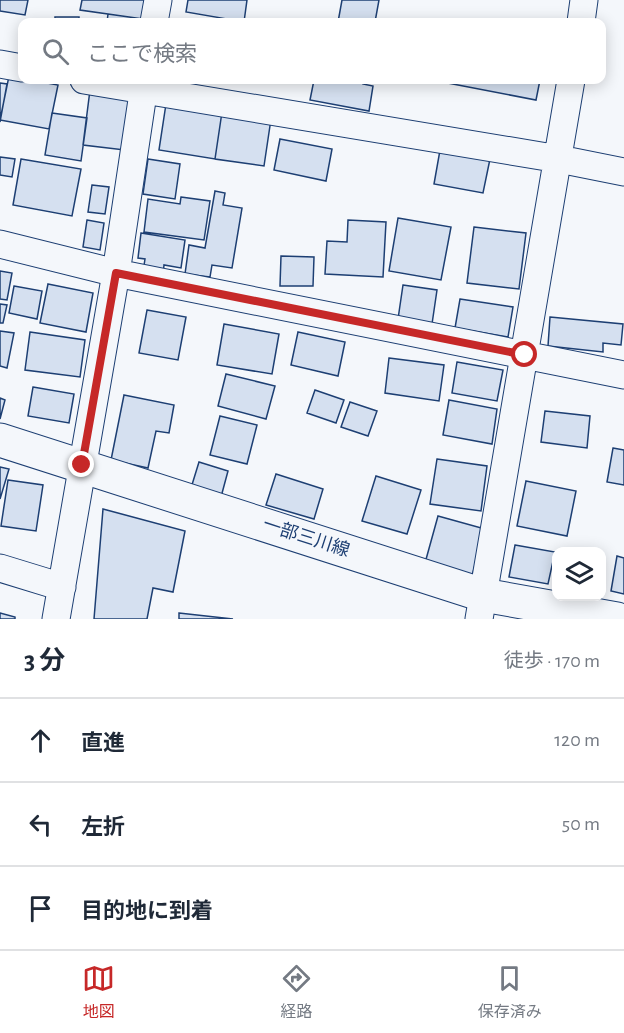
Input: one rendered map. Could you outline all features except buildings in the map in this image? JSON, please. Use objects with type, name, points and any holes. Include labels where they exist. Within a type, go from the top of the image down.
[{"type":"main road","name":"一部三川線","points":[[0,440],[82,465],[481,607],[617,619]]},
{"type":"street","points":[[155,18],[158,0]]},
{"type":"street","points":[[582,18],[584,0]]},
{"type":"street","points":[[0,64],[18,67]]},
{"type":"street","points":[[481,607],[571,84]]},
{"type":"street","points":[[56,619],[116,273],[144,85],[624,172]]},
{"type":"street","points":[[0,244],[116,273],[624,375]]},
{"type":"street","points":[[0,568],[62,587]]},
{"type":"route","points":[[82,465],[116,273],[525,355]]}]
